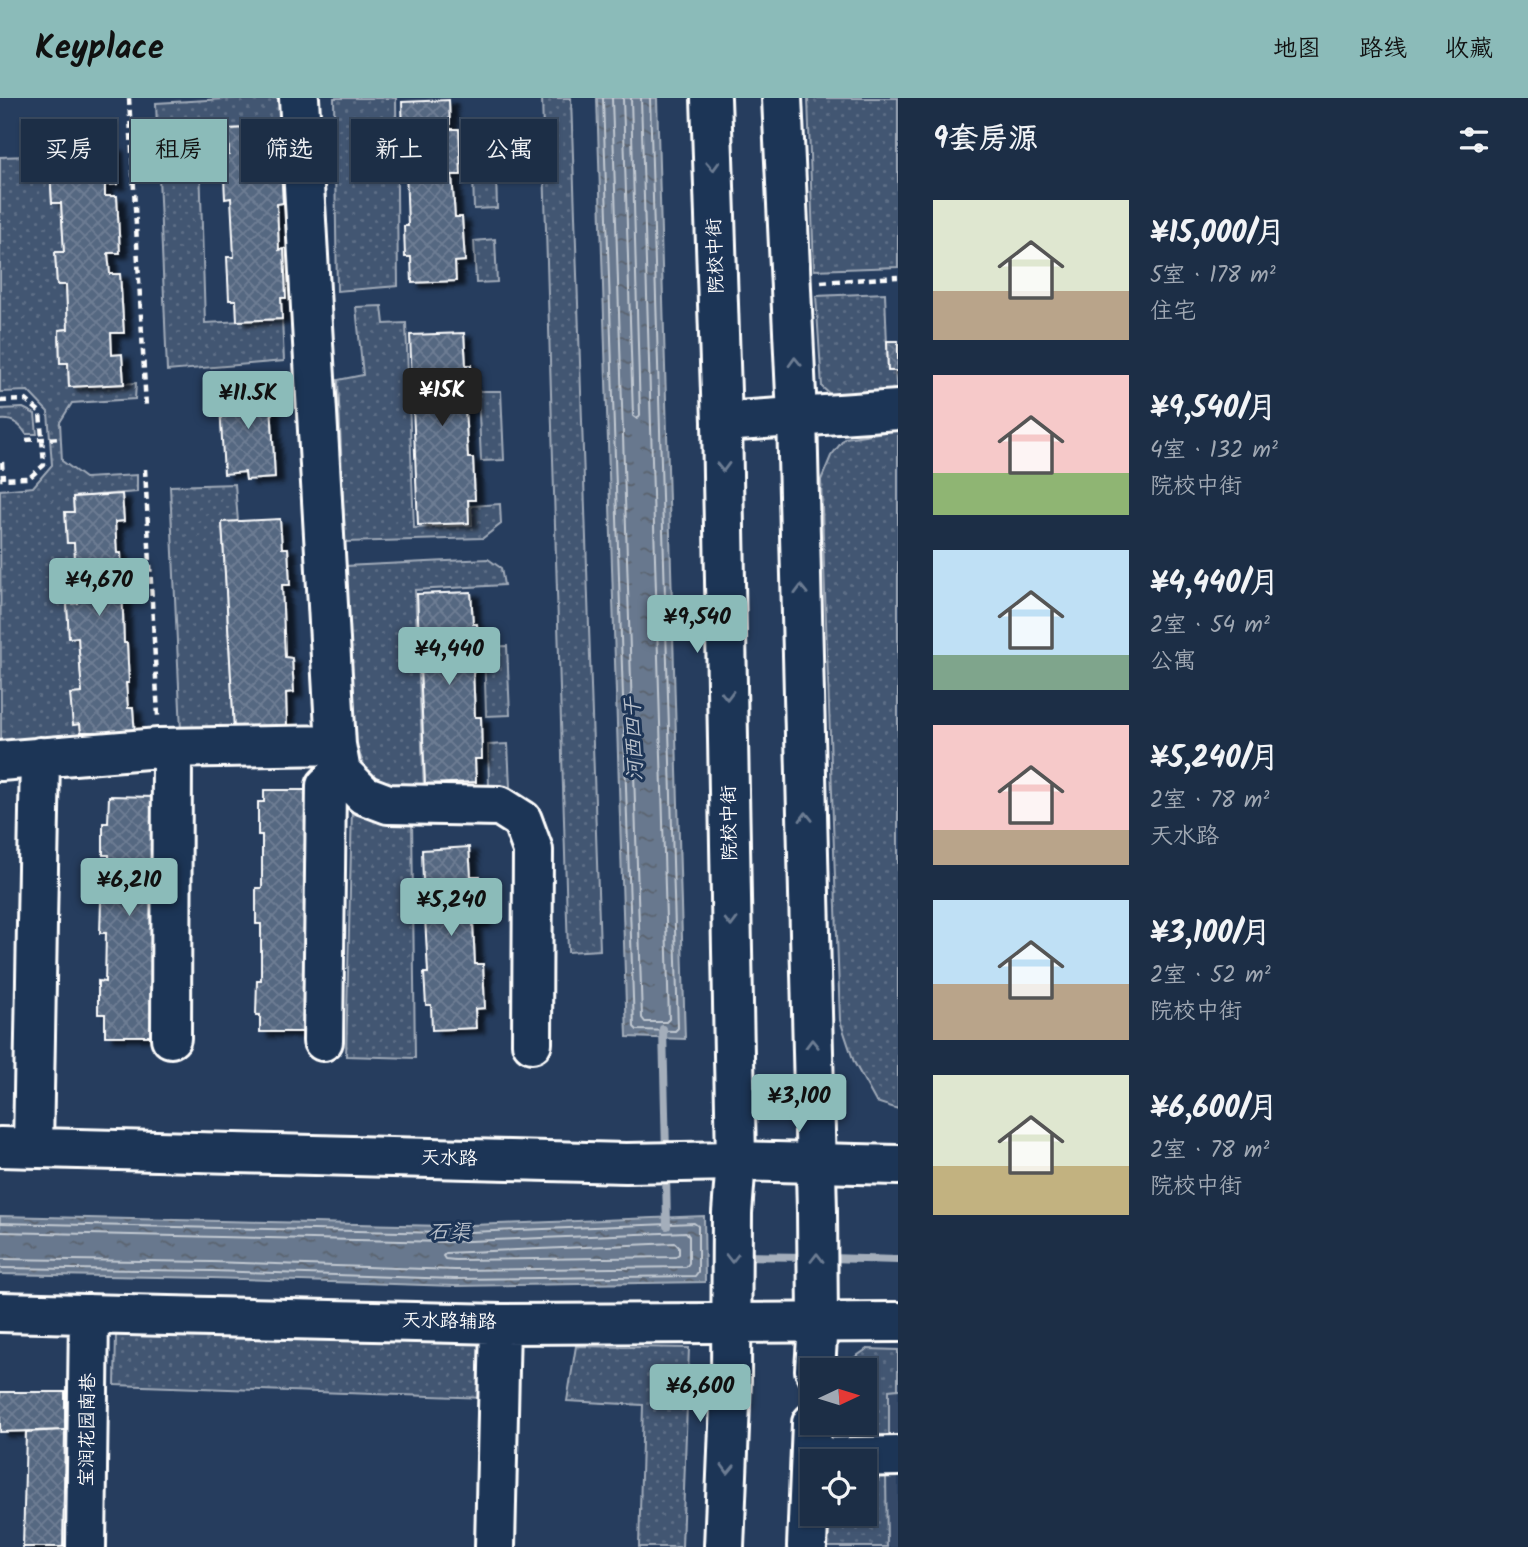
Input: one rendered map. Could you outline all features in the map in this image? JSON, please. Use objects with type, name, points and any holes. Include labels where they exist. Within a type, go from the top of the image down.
[{"type":"main road","points":[[299,98],[339,759],[326,786],[323,1041]]},
{"type":"main road","name":"院校中街","points":[[711,98],[722,422],[718,1161],[732,1213],[732,1312],[724,1547]]},
{"type":"main road","points":[[782,98],[797,416],[817,1211],[816,1358]]},
{"type":"main road","points":[[722,422],[898,410]]},
{"type":"main road","points":[[0,761],[166,748],[339,759]]},
{"type":"main road","points":[[166,748],[171,1038]]},
{"type":"main road","points":[[16,1147],[40,757]]},
{"type":"main road","points":[[339,759],[364,795],[388,804],[500,806],[522,820],[533,850],[532,1043]]},
{"type":"main road","name":"天水路","points":[[16,1147],[626,1163],[718,1161],[898,1165]]},
{"type":"main road","name":"天水路辅路","points":[[0,1312],[500,1324],[732,1312],[818,1313],[898,1322]]},
{"type":"main road","name":"宝润花园南巷","points":[[86,1547],[89,1314]]},
{"type":"main road","points":[[495,1547],[500,1324]]},
{"type":"main road","points":[[807,1547],[812,1440],[898,1457]]},
{"type":"path","points":[[129,98],[146,407]]},
{"type":"path","points":[[792,284],[898,277]]},
{"type":"path","points":[[0,401],[26,400],[40,412],[44,465],[30,478],[1,479],[2,463]]},
{"type":"path","points":[[26,440],[61,438]]},
{"type":"path","points":[[145,469],[166,748]]},
{"type":"shaded area","points":[[286,98],[291,119],[241,119],[241,128],[227,129],[227,119],[157,119],[156,103]]},
{"type":"shaded area","points":[[334,98],[396,98],[396,119],[351,119],[351,182],[397,182],[398,286],[337,291],[337,119],[334,119]]},
{"type":"shaded area","points":[[542,98],[571,98],[600,950],[568,952],[545,182],[557,182],[557,119],[543,119]]},
{"type":"shaded area","points":[[808,98],[898,98],[898,267],[814,270]]},
{"type":"shaded area","points":[[21,156],[21,182],[51,182],[52,203],[61,203],[64,252],[55,253],[57,285],[66,285],[68,329],[59,330],[60,363],[68,363],[69,387],[136,383],[135,399],[72,403],[60,422],[62,461],[85,478],[137,475],[137,492],[73,497],[74,512],[66,512],[67,543],[74,543],[78,603],[67,604],[69,637],[78,637],[82,693],[71,695],[73,724],[80,724],[81,732],[96,732],[97,738],[1,746],[0,490],[33,487],[52,465],[48,412],[28,391],[0,392],[0,157]]},
{"type":"shaded area","points":[[159,182],[201,182],[205,323],[282,319],[284,361],[167,371]]},
{"type":"shaded area","points":[[473,182],[496,182],[497,208],[474,209]]},
{"type":"shaded area","points":[[495,239],[497,282],[476,283],[474,241]]},
{"type":"shaded area","points":[[885,293],[888,371],[895,371],[897,396],[833,397],[822,387],[816,296]]},
{"type":"shaded area","points":[[382,306],[384,324],[406,323],[414,528],[472,525],[471,506],[500,504],[501,524],[483,538],[345,542],[338,380],[363,375],[356,307]]},
{"type":"shaded area","points":[[478,391],[501,391],[504,460],[481,461]]},
{"type":"shaded area","points":[[23,408],[35,414],[37,434],[26,434],[15,422],[0,420],[0,409]]},
{"type":"shaded area","points":[[898,430],[898,1109],[876,1102],[854,1062],[840,1020],[821,480],[831,456],[845,438]]},
{"type":"shaded area","points":[[235,484],[238,522],[222,523],[234,729],[181,731],[170,486]]},
{"type":"shaded area","points":[[488,559],[501,568],[504,585],[415,590],[424,790],[391,789],[368,774],[352,736],[345,566]]},
{"type":"shaded area","points":[[507,646],[510,715],[486,716],[484,647]]},
{"type":"shaded area","points":[[508,744],[510,787],[489,787],[488,745]]},
{"type":"shaded area","points":[[352,807],[381,820],[412,820],[415,1058],[346,1056]]},
{"type":"shaded area","points":[[116,1333],[484,1341],[486,1398],[115,1385]]},
{"type":"shaded area","points":[[576,1346],[689,1348],[682,1547],[639,1547],[643,1405],[567,1401]]},
{"type":"shaded area","points":[[867,1349],[898,1350],[898,1389],[889,1390],[889,1435],[877,1435],[877,1358],[854,1358]]},
{"type":"shaded area","points":[[877,1361],[898,1362],[898,1547],[863,1547],[863,1526],[877,1526],[877,1449],[865,1449],[865,1435],[877,1435]]},
{"type":"shaded area","points":[[877,1474],[886,1474],[887,1547],[828,1547],[829,1526],[877,1526]]},
{"type":"water","points":[[597,98],[657,98],[685,1039],[627,1037]]},
{"type":"water","points":[[0,1216],[445,1226],[704,1216],[705,1282],[455,1286],[0,1274]]},
{"type":"building","points":[[449,100],[450,129],[459,129],[461,175],[452,175],[455,217],[462,217],[465,261],[455,262],[456,281],[412,283],[411,257],[405,257],[404,226],[408,226],[406,182],[447,182],[447,119],[403,119],[402,102]]},
{"type":"building","points":[[241,128],[241,182],[282,182],[283,203],[277,204],[279,250],[284,249],[286,298],[281,298],[282,319],[237,321],[236,300],[229,300],[227,257],[234,257],[231,198],[225,199],[224,182],[227,182],[229,155],[228,129]]},
{"type":"building","points":[[51,182],[117,182],[105,185],[105,196],[117,196],[120,253],[108,253],[110,274],[120,274],[124,333],[111,333],[112,355],[122,354],[124,384],[69,387],[68,363],[60,363],[59,330],[68,329],[66,285],[57,285],[55,252],[64,252],[61,203],[52,203]]},
{"type":"building","points":[[464,333],[466,365],[471,365],[472,409],[465,409],[468,458],[473,458],[475,500],[468,500],[469,523],[418,525],[410,335]]},
{"type":"building","points":[[887,341],[898,341],[898,371],[888,371]]},
{"type":"building","points":[[270,384],[275,478],[246,480],[245,472],[224,474],[219,387]]},
{"type":"building","points":[[122,494],[124,521],[115,522],[117,553],[121,553],[124,643],[127,643],[129,683],[126,683],[128,708],[133,708],[135,735],[97,738],[96,732],[81,732],[80,724],[73,725],[70,694],[82,693],[78,637],[69,638],[67,604],[78,603],[74,543],[67,543],[65,512],[74,512],[73,497]]},
{"type":"building","points":[[280,519],[282,548],[288,548],[290,585],[282,585],[285,657],[292,658],[294,692],[286,693],[287,726],[234,729],[222,522]]},
{"type":"building","points":[[471,592],[473,624],[477,624],[479,668],[473,668],[475,717],[481,717],[482,759],[475,759],[476,782],[425,784],[417,594]]},
{"type":"building","points":[[264,790],[308,790],[306,1032],[260,1032],[260,1015],[256,1015],[257,980],[261,980],[261,924],[256,924],[256,888],[262,888],[262,835],[258,835],[258,802],[264,802]]},
{"type":"building","points":[[109,796],[155,797],[153,1036],[105,1036],[105,1014],[98,1014],[98,981],[105,982],[106,933],[100,933],[101,901],[109,901],[109,855],[103,855],[103,823],[108,823]]},
{"type":"building","points":[[469,847],[471,876],[480,876],[482,922],[473,923],[475,964],[483,964],[485,1008],[475,1009],[476,1028],[432,1030],[431,1005],[426,1005],[424,973],[428,973],[425,917],[420,917],[418,883],[423,883],[422,850]]},
{"type":"building","points":[[0,1392],[65,1392],[65,1430],[0,1432]]},
{"type":"building","points":[[65,1430],[63,1547],[23,1547],[26,1432]]},
{"type":"waterway","name":"河西四干","points":[[663,1029],[666,1153]]},
{"type":"waterway","name":"河西四干","points":[[666,1173],[667,1226]]},
{"type":"waterway","name":"石渠","points":[[741,1256],[809,1257]]},
{"type":"waterway","name":"石渠","points":[[829,1258],[898,1260]]}]
